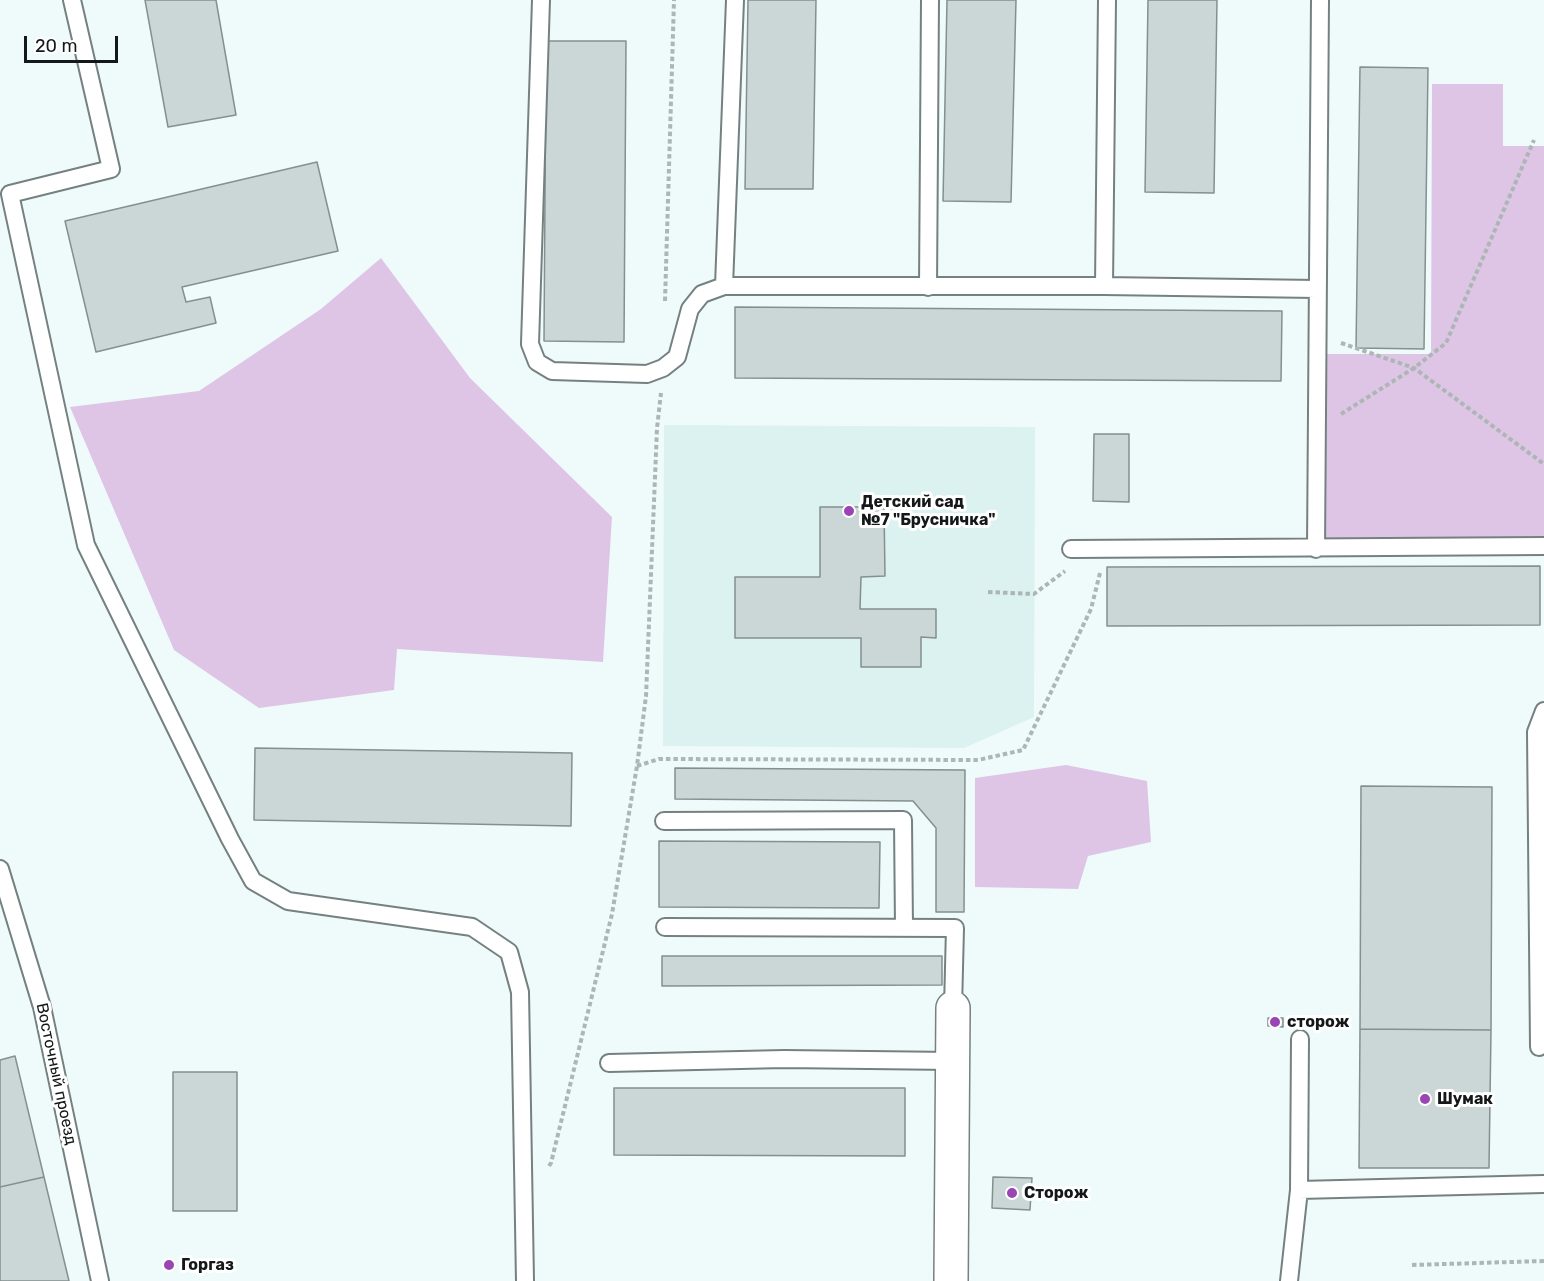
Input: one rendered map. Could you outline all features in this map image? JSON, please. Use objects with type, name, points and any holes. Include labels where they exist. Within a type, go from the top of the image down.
[{"type":"street","points":[[951,1281],[954,1008]]},
{"type":"lane","points":[[72,0],[111,168],[10,194],[86,545],[225,829],[253,881],[288,901],[471,927],[509,952],[520,992],[525,1281]]},
{"type":"lane","points":[[541,0],[530,344],[537,363],[552,371],[647,374],[663,368],[677,357],[690,309],[702,294],[724,286],[1104,286],[1317,289]]},
{"type":"lane","points":[[724,286],[735,0]]},
{"type":"lane","points":[[928,287],[930,0]]},
{"type":"lane","points":[[1104,286],[1107,0]]},
{"type":"lane","points":[[1316,549],[1320,0]]},
{"type":"lane","points":[[1077,549],[1544,546]]},
{"type":"lane","points":[[1539,1047],[1536,732],[1544,711]]},
{"type":"lane","points":[[664,821],[903,820],[904,928]]},
{"type":"lane","name":"Восточный проезд","points":[[0,869],[42,1007],[100,1281]]},
{"type":"lane","points":[[665,927],[955,928],[954,1008]]},
{"type":"lane","points":[[1289,1281],[1299,1190],[1300,1039]]},
{"type":"lane","points":[[609,1063],[784,1059],[952,1061]]},
{"type":"lane","points":[[1299,1190],[1544,1184]]},
{"type":"path","points":[[665,309],[674,0]]},
{"type":"path","points":[[1316,427],[1414,368],[1446,343],[1534,140]]},
{"type":"path","points":[[1317,335],[1414,368],[1544,464]]},
{"type":"path","points":[[524,1197],[551,1163],[612,914],[637,766],[646,696],[657,428],[663,368]]},
{"type":"path","points":[[988,592],[1034,594],[1064,573],[1077,549]]},
{"type":"path","points":[[637,766],[659,759],[978,760],[1023,750],[1090,609],[1106,549]]},
{"type":"path","points":[[1412,1265],[1544,1261]]},
{"type":"shaded area","points":[[1432,84],[1503,84],[1503,146],[1544,146],[1544,540],[1325,540],[1325,354],[1431,354]]},
{"type":"shaded area","points":[[381,258],[470,378],[612,517],[603,662],[397,649],[394,690],[259,708],[174,650],[70,407],[199,391],[321,309]]},
{"type":"shaded area","name":"Детский сад №7 \"Брусничка\"","points":[[664,425],[1035,427],[1034,717],[964,748],[663,746]]},
{"type":"shaded area","points":[[1066,765],[1147,781],[1151,842],[1088,856],[1078,889],[975,887],[975,778]]},
{"type":"building","points":[[145,0],[216,0],[236,115],[168,127]]},
{"type":"building","points":[[748,0],[816,0],[813,189],[745,189]]},
{"type":"building","points":[[947,0],[1016,0],[1011,202],[943,201]]},
{"type":"building","points":[[1148,0],[1217,0],[1214,193],[1145,192]]},
{"type":"building","points":[[546,41],[626,41],[624,342],[544,341]]},
{"type":"building","points":[[1360,67],[1428,68],[1424,349],[1356,348]]},
{"type":"building","points":[[317,162],[338,251],[182,287],[186,302],[210,297],[216,323],[96,352],[65,221]]},
{"type":"building","points":[[735,307],[1282,311],[1281,381],[735,378]]},
{"type":"building","points":[[1094,434],[1129,434],[1129,502],[1093,501]]},
{"type":"building","points":[[820,507],[884,507],[885,576],[861,577],[860,609],[936,609],[936,638],[921,637],[921,667],[861,667],[861,638],[735,638],[735,577],[820,577]]},
{"type":"building","points":[[1540,566],[1540,625],[1107,626],[1107,567]]},
{"type":"building","points":[[255,748],[572,753],[571,826],[254,820]]},
{"type":"building","points":[[675,768],[965,770],[964,912],[936,912],[936,828],[913,801],[675,799]]},
{"type":"building","points":[[1361,786],[1492,787],[1491,1030],[1360,1029]]},
{"type":"building","points":[[659,841],[880,842],[879,908],[659,907]]},
{"type":"building","points":[[662,956],[942,956],[942,985],[662,986]]},
{"type":"building","name":"сторож","points":[[1268,1018],[1283,1018],[1283,1027],[1268,1026]]},
{"type":"building","name":"Шумак","points":[[1360,1029],[1491,1030],[1489,1168],[1359,1168]]},
{"type":"building","points":[[15,1056],[44,1177],[0,1187],[0,1060]]},
{"type":"building","points":[[173,1072],[237,1072],[237,1211],[173,1211]]},
{"type":"building","points":[[614,1088],[905,1088],[905,1156],[614,1155]]},
{"type":"building","points":[[44,1177],[69,1281],[0,1281],[0,1187]]},
{"type":"building","name":"Сторож","points":[[993,1177],[1032,1178],[1030,1210],[992,1208]]},
{"type":"place","name":"Детский сад №7 \"Брусничка\"","points":[[849,511]]},
{"type":"place","name":"сторож","points":[[1275,1022]]},
{"type":"place","name":"Шумак","points":[[1425,1099]]},
{"type":"place","name":"Сторож","points":[[1012,1193]]},
{"type":"place","name":"Горгаз","points":[[169,1265]]}]
